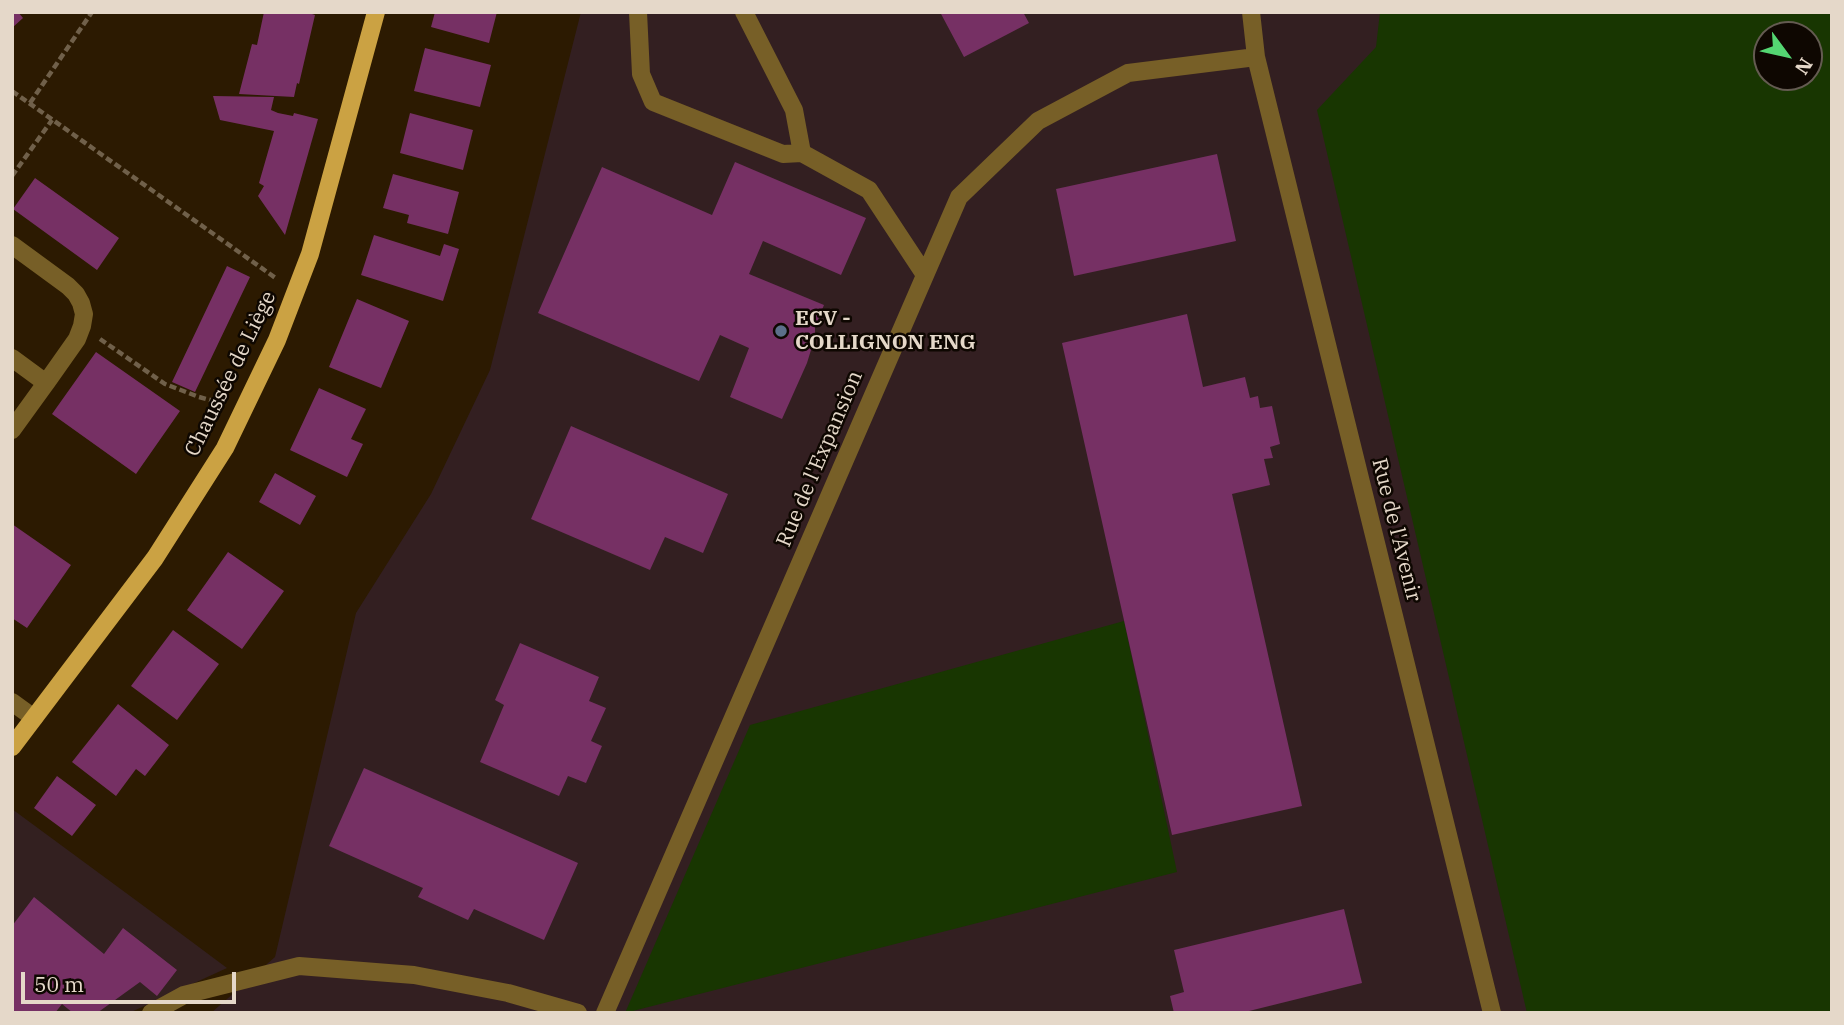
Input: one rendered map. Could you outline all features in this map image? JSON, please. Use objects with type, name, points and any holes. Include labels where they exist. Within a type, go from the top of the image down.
[{"type":"main road","name":"Chaussée de Liège","points":[[12,747],[155,558],[225,447],[277,340],[310,254],[376,12]]},
{"type":"street","points":[[638,12],[641,74],[653,102],[783,153],[802,153],[869,190],[925,275]]},
{"type":"street","points":[[744,12],[794,110],[802,153]]},
{"type":"street","name":"Rue de l'Avenir","points":[[1251,12],[1256,57],[1492,1013]]},
{"type":"street","name":"Rue de l'Expansion","points":[[605,1013],[959,197],[1038,121],[1128,73],[1256,57]]},
{"type":"street","points":[[12,246],[68,286],[76,294],[84,314],[77,339],[12,430]]},
{"type":"street","points":[[12,359],[46,383]]},
{"type":"street","points":[[12,702],[34,718]]},
{"type":"street","points":[[151,1013],[184,995],[299,966],[414,975],[508,993],[578,1013]]},
{"type":"path","points":[[30,103],[92,12]]},
{"type":"path","points":[[12,91],[295,292]]},
{"type":"path","points":[[12,176],[52,120]]},
{"type":"path","points":[[82,326],[165,384],[199,397],[243,408]]},
{"type":"shaded area","points":[[581,12],[1832,12],[1832,1013],[211,1013],[275,957],[356,613],[431,494],[490,370]]},
{"type":"shaded area","points":[[12,809],[227,968],[129,1013],[12,1013]]},
{"type":"green space","points":[[1380,12],[1832,12],[1832,1013],[1527,1013],[1317,110],[1376,47]]},
{"type":"green space","points":[[1124,621],[1177,872],[625,1013],[750,725]]},
{"type":"building","points":[[12,12],[18,12],[23,18],[12,28]]},
{"type":"building","points":[[264,12],[306,12],[315,15],[294,97],[239,94],[252,44],[257,45]]},
{"type":"building","points":[[435,12],[497,12],[489,43],[431,27]]},
{"type":"building","points":[[940,12],[1023,12],[1029,23],[964,57]]},
{"type":"building","points":[[425,48],[491,65],[480,107],[414,91]]},
{"type":"building","points":[[213,96],[274,97],[271,110],[318,119],[285,235],[258,196],[264,186],[259,183],[274,131],[220,120]]},
{"type":"building","points":[[410,113],[473,130],[463,170],[400,153]]},
{"type":"building","points":[[1217,154],[1236,241],[1074,276],[1056,189]]},
{"type":"building","points":[[735,162],[866,218],[841,275],[763,241],[749,274],[824,305],[815,327],[815,337],[807,363],[782,419],[730,397],[749,348],[720,335],[699,381],[538,313],[602,167],[712,215]]},
{"type":"building","points":[[393,174],[459,192],[448,234],[407,223],[409,215],[383,208]]},
{"type":"building","points":[[35,178],[119,238],[97,270],[13,209]]},
{"type":"building","points":[[374,235],[440,256],[444,244],[459,249],[443,301],[361,275]]},
{"type":"building","points":[[227,266],[250,277],[195,392],[172,382]]},
{"type":"building","points":[[357,299],[409,321],[381,388],[329,367]]},
{"type":"building","points":[[1187,314],[1203,387],[1245,377],[1250,398],[1258,396],[1260,408],[1272,406],[1280,444],[1270,447],[1273,458],[1264,459],[1270,485],[1232,494],[1302,806],[1172,835],[1062,343]]},
{"type":"building","points":[[96,352],[180,411],[136,474],[52,414]]},
{"type":"building","points":[[319,388],[366,409],[351,439],[363,444],[347,477],[290,450]]},
{"type":"building","points":[[571,426],[728,494],[703,553],[665,537],[650,570],[531,519]]},
{"type":"building","points":[[275,473],[316,496],[300,525],[259,502]]},
{"type":"building","points":[[12,524],[71,565],[27,628],[12,618]]},
{"type":"building","points":[[228,552],[284,591],[242,649],[187,610]]},
{"type":"building","points":[[173,630],[219,664],[177,720],[131,686]]},
{"type":"building","points":[[520,643],[599,677],[589,701],[606,708],[591,741],[602,746],[586,783],[568,776],[559,796],[480,762],[504,705],[495,700]]},
{"type":"building","points":[[118,704],[169,745],[145,776],[136,769],[116,796],[72,762]]},
{"type":"building","points":[[364,768],[578,863],[544,940],[474,909],[468,920],[418,897],[423,888],[329,846]]},
{"type":"building","points":[[57,776],[96,805],[72,836],[34,808]]},
{"type":"building","points":[[34,897],[104,954],[123,928],[177,970],[157,996],[140,982],[97,1013],[73,1013],[62,1004],[55,1013],[12,1013],[12,926]]},
{"type":"building","points":[[1344,909],[1362,983],[1241,1013],[1174,1013],[1170,996],[1184,992],[1174,950]]},
{"type":"place","name":"ECV - COLLIGNON ENG","points":[[781,331]]}]
